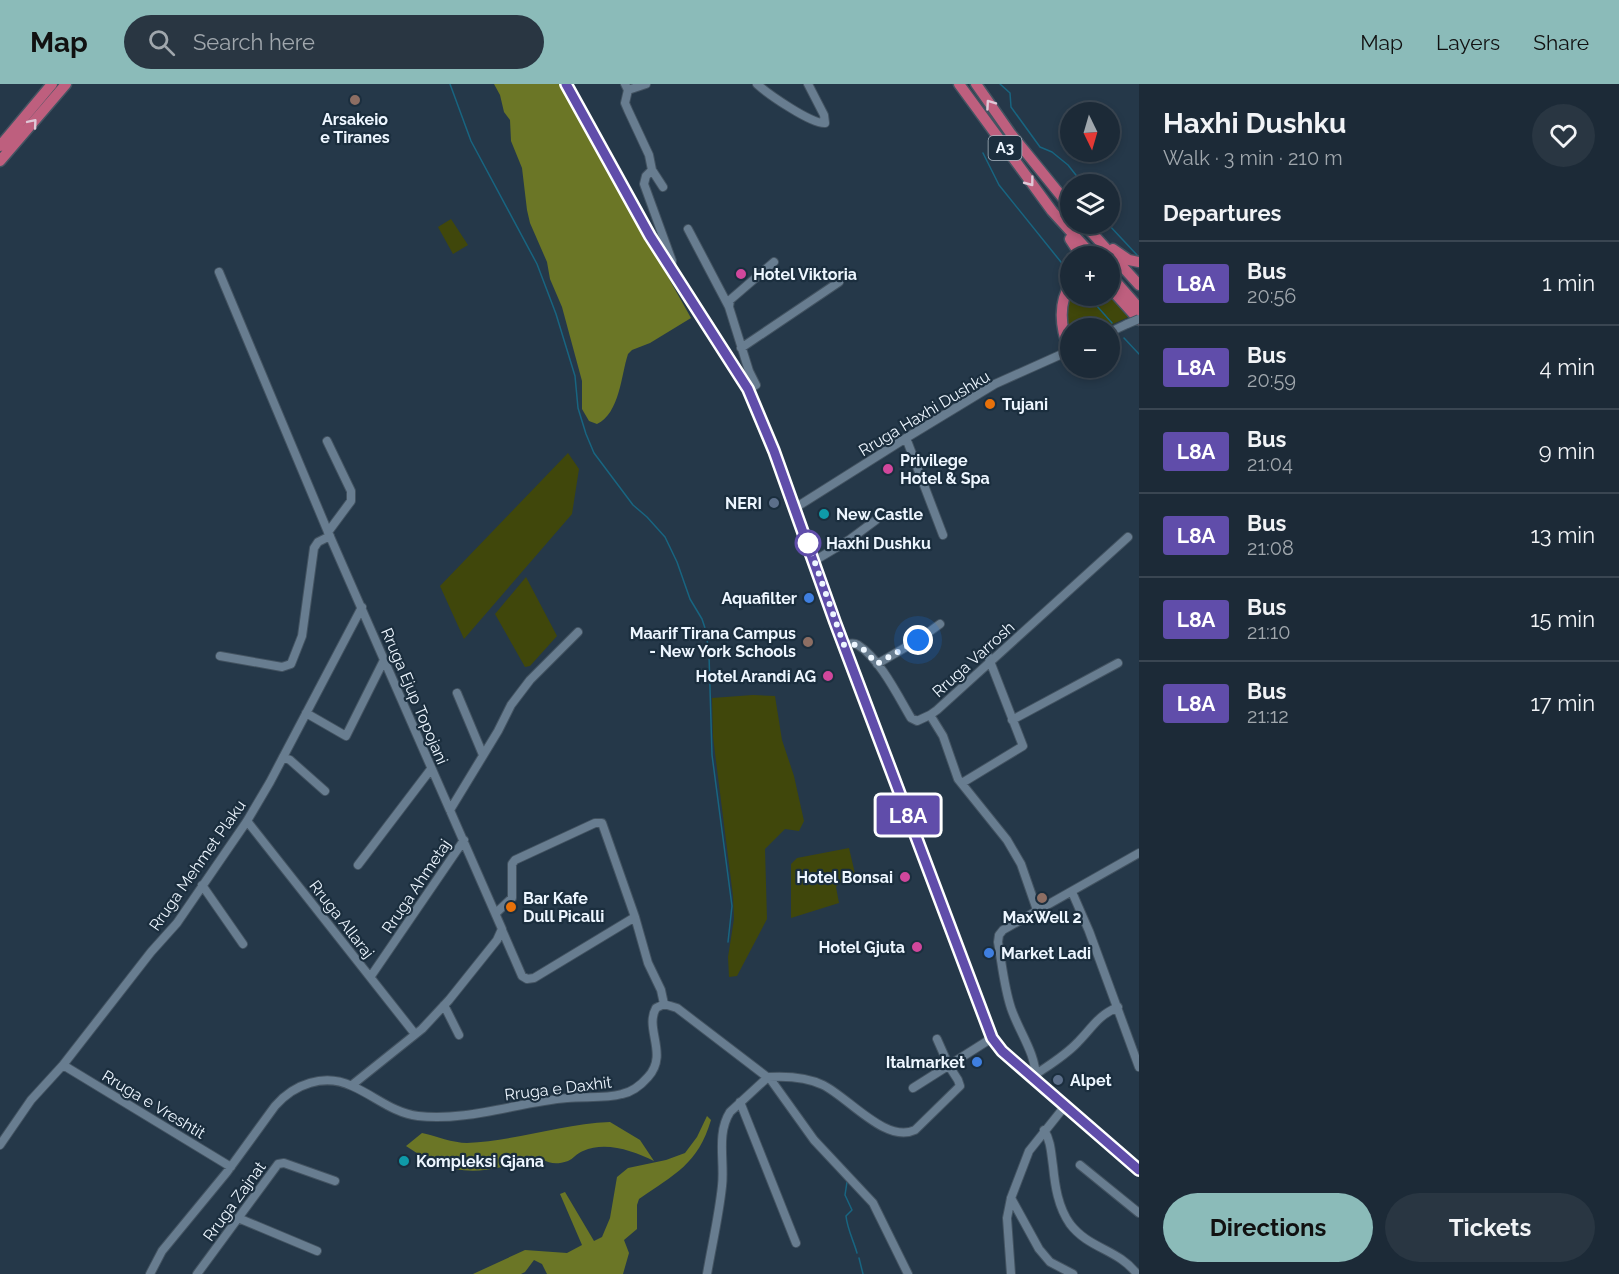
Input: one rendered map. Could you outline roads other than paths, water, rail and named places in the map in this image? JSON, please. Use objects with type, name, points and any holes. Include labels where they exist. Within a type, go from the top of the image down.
[{"type":"highway","points":[[0,146],[52,84]]},
{"type":"highway","points":[[0,161],[66,84]]},
{"type":"highway","name":"A3","points":[[959,84],[1052,211],[1084,246]]},
{"type":"highway","name":"A3","points":[[976,84],[1011,134],[1060,194]]},
{"type":"highway","points":[[1052,211],[1075,246]]},
{"type":"highway","points":[[1093,234],[1139,285]]},
{"type":"highway","points":[[1099,234],[1118,254],[1139,262]]},
{"type":"highway","points":[[1120,286],[1139,308]]},
{"type":"highway","points":[[1120,299],[1139,319]]},
{"type":"main road","points":[[566,84],[645,226],[748,389],[771,441],[844,645],[992,1038],[1002,1051],[1036,1077],[1065,1106],[1139,1170]]},
{"type":"street","points":[[646,84],[627,87],[625,102],[649,155],[652,170],[663,187]]},
{"type":"street","points":[[757,84],[801,114],[819,123],[825,123],[824,115],[808,84]]},
{"type":"street","points":[[652,170],[646,176],[644,184],[672,261],[671,269]]},
{"type":"street","points":[[688,229],[729,307],[741,348],[756,385],[748,389]]},
{"type":"street","points":[[729,307],[730,300],[774,262]]},
{"type":"street","name":"Rruga Ejup Topojani","points":[[219,272],[329,534],[522,976],[527,979],[534,978],[635,916]]},
{"type":"street","points":[[741,348],[839,282]]},
{"type":"street","points":[[1120,327],[1139,319]]},
{"type":"street","name":"Rruga Haxhi Dushku","points":[[795,508],[995,384],[1060,352]]},
{"type":"street","points":[[906,438],[943,535]]},
{"type":"street","points":[[220,656],[286,667],[291,664],[302,636],[314,548],[329,534],[352,496],[327,441]]},
{"type":"street","points":[[814,561],[876,520]]},
{"type":"street","name":"Rruga Varrosh","points":[[844,645],[852,643],[858,645],[877,664],[900,696],[912,720],[917,721],[930,715],[1128,537]]},
{"type":"street","name":"Rruga Mehmet Plaku","points":[[0,1145],[31,1100],[63,1065],[151,952],[177,923],[247,821],[362,607]]},
{"type":"street","points":[[877,664],[940,624]]},
{"type":"street","points":[[450,810],[511,705],[530,680],[578,632]]},
{"type":"street","points":[[962,783],[1023,746],[986,651]]},
{"type":"street","points":[[306,713],[346,736],[384,660]]},
{"type":"street","points":[[1012,720],[1118,663]]},
{"type":"street","points":[[457,693],[483,755]]},
{"type":"street","points":[[930,715],[943,736],[958,779],[1007,840],[1021,864],[1037,910]]},
{"type":"street","points":[[283,757],[290,760],[326,791]]},
{"type":"street","points":[[358,865],[432,769]]},
{"type":"street","name":"Rruga Allaraj","points":[[247,821],[415,1034]]},
{"type":"street","points":[[496,913],[512,898],[512,864],[515,860],[599,822],[603,825],[635,916],[648,963],[661,990],[664,1004],[677,1008],[768,1077],[814,1140],[873,1203],[908,1274]]},
{"type":"street","name":"Rruga Ahmetaj","points":[[370,976],[464,840]]},
{"type":"street","points":[[1118,1007],[1102,1015],[1077,1043],[1036,1077],[1029,1047],[1009,1000],[998,939],[1003,930],[1139,853]]},
{"type":"street","points":[[202,885],[243,944]]},
{"type":"street","points":[[1072,892],[1118,1007],[1139,1067]]},
{"type":"street","points":[[352,1085],[415,1034],[444,1005],[497,940],[502,929]]},
{"type":"street","name":"Rruga e Daxhit","points":[[150,1274],[168,1243],[231,1167],[275,1106],[291,1090],[308,1082],[338,1082],[352,1085],[400,1112],[425,1117],[445,1117],[567,1098],[621,1095],[642,1084],[655,1067],[658,1055],[653,1016],[656,1008],[664,1004]]},
{"type":"street","points":[[444,1005],[459,1035]]},
{"type":"street","points":[[913,1088],[992,1038]]},
{"type":"street","points":[[707,1274],[723,1182],[723,1126],[730,1112],[768,1077],[786,1077],[820,1083],[879,1124],[894,1132],[905,1134],[915,1130],[960,1086],[938,1039]]},
{"type":"street","name":"Rruga e Vreshtit","points":[[63,1065],[231,1167]]},
{"type":"street","points":[[740,1102],[796,1243]]},
{"type":"street","points":[[1011,1274],[1007,1218],[1011,1198],[1029,1151],[1065,1106]]},
{"type":"street","points":[[1044,1130],[1051,1150],[1058,1198],[1070,1223],[1088,1241],[1124,1259],[1137,1274]]},
{"type":"street","name":"Rruga Zajnat","points":[[197,1274],[278,1164],[281,1163],[334,1181]]},
{"type":"street","points":[[1080,1165],[1139,1213]]},
{"type":"street","points":[[1011,1198],[1039,1249],[1050,1262],[1073,1274]]},
{"type":"street","points":[[238,1218],[317,1251]]},
{"type":"waterway","points":[[450,84],[471,141],[537,264],[556,314],[575,376],[578,408],[594,453],[633,505],[665,537],[690,599],[706,631],[709,655],[712,755],[732,906],[728,942]]},
{"type":"waterway","points":[[1000,84],[1010,93],[1011,107],[1040,147],[1052,152],[1075,174]]},
{"type":"waterway","points":[[983,153],[999,185],[1060,261]]},
{"type":"waterway","points":[[1117,234],[1137,255]]},
{"type":"waterway","points":[[1097,306],[1108,318]]},
{"type":"waterway","points":[[1124,338],[1139,354]]},
{"type":"waterway","points":[[847,1182],[845,1195],[852,1210],[846,1216],[857,1253]]},
{"type":"waterway","points":[[859,1258],[863,1274]]},
{"type":"place","name":"Arsakeio e Tiranes","points":[[355,100]]},
{"type":"place","name":"Hotel Viktoria","points":[[741,274]]},
{"type":"place","name":"Tujani","points":[[990,404]]},
{"type":"place","name":"Privilege Hotel & Spa","points":[[888,469]]},
{"type":"place","name":"NERI","points":[[774,503]]},
{"type":"place","name":"New Castle","points":[[824,514]]},
{"type":"place","name":"Haxhi Dushku","points":[[808,543]]},
{"type":"place","name":"Aquafilter","points":[[809,598]]},
{"type":"place","name":"Maarif Tirana Campus - New York Schools","points":[[808,642]]},
{"type":"place","name":"Hotel Arandi AG","points":[[828,676]]},
{"type":"place","name":"Hotel Bonsai","points":[[905,877]]},
{"type":"place","name":"MaxWell 2","points":[[1042,898]]},
{"type":"place","name":"Bar Kafe Dull Picalli","points":[[511,907]]},
{"type":"place","name":"Hotel Gjuta","points":[[917,947]]},
{"type":"place","name":"Market Ladi","points":[[989,953]]},
{"type":"place","name":"Italmarket","points":[[977,1062]]},
{"type":"place","name":"Alpet","points":[[1058,1080]]},
{"type":"place","name":"Kompleksi Gjana","points":[[404,1161]]}]
